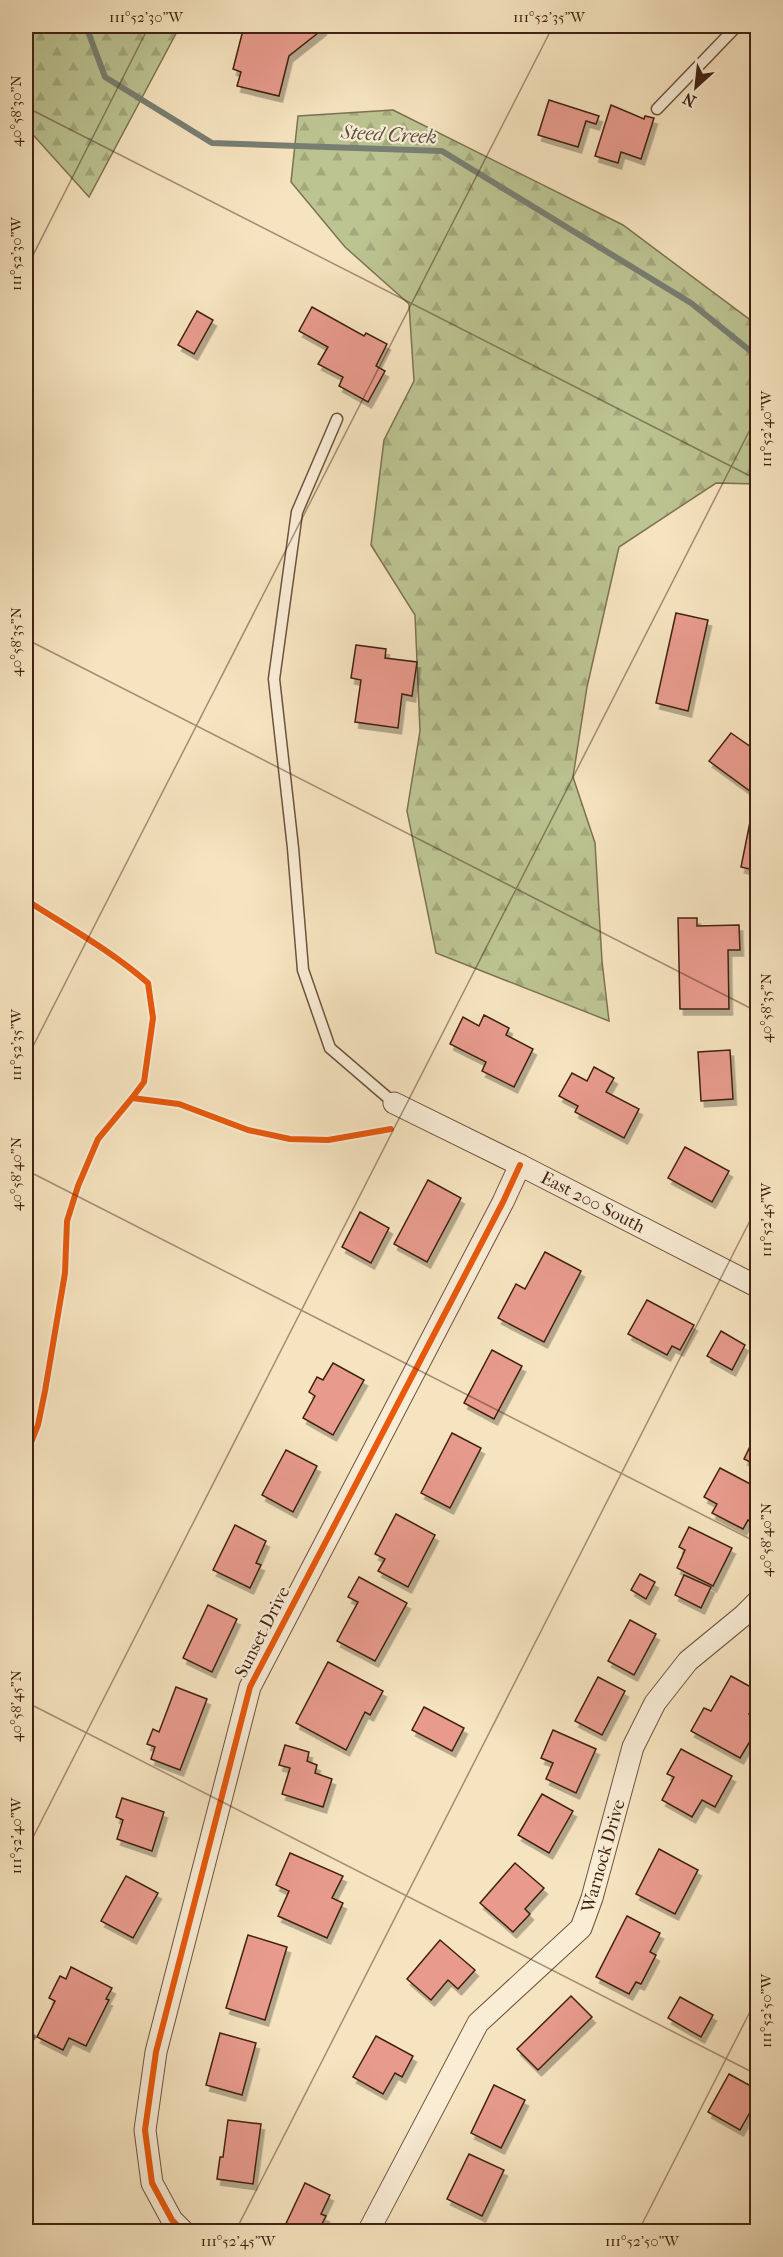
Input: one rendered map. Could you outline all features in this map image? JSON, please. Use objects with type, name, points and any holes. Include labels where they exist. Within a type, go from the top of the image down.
[{"type":"street","name":"East 200 South","points":[[394,1103],[758,1287]]},
{"type":"street","name":"Sunset Drive","points":[[178,2226],[152,2183],[145,2130],[156,2052],[250,1687],[503,1202],[520,1165]]},
{"type":"street","name":"Warnock Drive","points":[[368,2232],[478,2023],[581,1928],[595,1887],[633,1747],[655,1703],[688,1661],[758,1601]]},
{"type":"lane","points":[[657,109],[738,26]]},
{"type":"lane","points":[[337,419],[297,512],[274,679],[293,848],[303,970],[330,1048],[394,1103]]},
{"type":"green space","points":[[26,26],[180,26],[89,197],[26,127]]},
{"type":"green space","points":[[393,110],[623,225],[757,325],[757,484],[716,483],[619,547],[587,687],[573,777],[595,843],[602,961],[609,1021],[436,953],[407,811],[420,731],[415,615],[371,545],[384,440],[414,381],[409,304],[345,247],[291,182],[298,116]]},
{"type":"building","points":[[252,26],[320,26],[323,29],[289,56],[279,96],[237,86],[241,72],[233,69],[242,34]]},
{"type":"building","points":[[549,100],[599,116],[596,124],[586,121],[578,147],[538,135]]},
{"type":"building","points":[[611,105],[644,119],[645,116],[654,118],[641,159],[621,152],[618,163],[595,156]]},
{"type":"building","points":[[312,307],[364,336],[366,333],[387,344],[376,366],[385,371],[368,402],[339,386],[343,377],[318,364],[328,347],[299,331]]},
{"type":"building","points":[[197,311],[213,320],[194,354],[178,345]]},
{"type":"building","points":[[676,613],[708,620],[688,711],[656,703]]},
{"type":"building","points":[[356,645],[386,649],[385,658],[417,662],[412,696],[402,694],[398,728],[355,722],[361,680],[351,678]]},
{"type":"building","points":[[731,733],[758,752],[758,797],[709,761]]},
{"type":"building","points":[[751,817],[758,818],[758,871],[741,867]]},
{"type":"building","points":[[678,918],[697,918],[697,926],[739,925],[740,950],[728,950],[729,1009],[680,1009]]},
{"type":"building","points":[[484,1015],[509,1028],[506,1035],[533,1049],[514,1087],[482,1071],[486,1062],[450,1044],[463,1017],[479,1026]]},
{"type":"building","points":[[730,1050],[733,1099],[701,1101],[698,1052]]},
{"type":"building","points":[[594,1067],[614,1078],[606,1092],[639,1109],[624,1138],[575,1112],[578,1106],[559,1096],[572,1073],[587,1081]]},
{"type":"building","points":[[685,1147],[729,1171],[712,1202],[668,1178]]},
{"type":"building","points":[[428,1180],[461,1198],[427,1262],[394,1244]]},
{"type":"building","points":[[360,1212],[389,1228],[371,1263],[342,1247]]},
{"type":"building","points":[[545,1252],[581,1271],[544,1342],[498,1318],[516,1284],[525,1289]]},
{"type":"building","points":[[647,1300],[694,1325],[680,1350],[672,1346],[667,1355],[628,1334]]},
{"type":"building","points":[[721,1331],[745,1345],[732,1370],[707,1356]]},
{"type":"building","points":[[492,1350],[522,1366],[494,1419],[464,1403]]},
{"type":"building","points":[[333,1363],[364,1380],[333,1435],[303,1418],[315,1396],[309,1392],[317,1377],[323,1380]]},
{"type":"building","points":[[758,1430],[758,1466],[744,1459]]},
{"type":"building","points":[[452,1433],[481,1448],[450,1508],[421,1493]]},
{"type":"building","points":[[286,1450],[317,1466],[293,1512],[262,1495]]},
{"type":"building","points":[[720,1468],[758,1488],[757,1525],[748,1520],[743,1529],[712,1513],[717,1504],[704,1497]]},
{"type":"building","points":[[396,1514],[435,1535],[408,1587],[378,1571],[385,1559],[375,1554]]},
{"type":"building","points":[[235,1525],[266,1541],[256,1563],[261,1565],[250,1588],[213,1570]]},
{"type":"building","points":[[689,1527],[732,1548],[713,1586],[677,1568],[685,1550],[679,1547]]},
{"type":"building","points":[[640,1574],[655,1582],[646,1599],[631,1590]]},
{"type":"building","points":[[684,1575],[711,1587],[701,1608],[675,1595]]},
{"type":"building","points":[[359,1577],[407,1603],[375,1661],[337,1641],[358,1602],[348,1597]]},
{"type":"building","points":[[208,1605],[237,1619],[212,1672],[183,1658]]},
{"type":"building","points":[[630,1620],[656,1634],[634,1675],[608,1661]]},
{"type":"building","points":[[328,1662],[383,1691],[370,1715],[365,1712],[346,1750],[296,1723]]},
{"type":"building","points":[[731,1676],[758,1691],[758,1698],[749,1714],[758,1719],[758,1728],[740,1758],[691,1731],[704,1708],[711,1711]]},
{"type":"building","points":[[598,1677],[625,1691],[602,1735],[575,1721]]},
{"type":"building","points":[[176,1687],[207,1699],[180,1770],[151,1759],[155,1747],[147,1744],[153,1729],[159,1732]]},
{"type":"building","points":[[424,1707],[464,1728],[452,1751],[412,1730]]},
{"type":"building","points":[[553,1730],[596,1749],[576,1793],[546,1779],[553,1763],[541,1758]]},
{"type":"building","points":[[285,1745],[309,1752],[307,1761],[317,1765],[315,1773],[332,1779],[323,1807],[282,1794],[290,1768],[279,1765]]},
{"type":"building","points":[[681,1749],[732,1776],[715,1807],[702,1800],[692,1817],[662,1800],[674,1777],[667,1774]]},
{"type":"building","points":[[542,1794],[573,1811],[549,1853],[518,1835]]},
{"type":"building","points":[[122,1798],[164,1812],[152,1851],[117,1839],[123,1820],[116,1817]]},
{"type":"building","points":[[659,1849],[698,1870],[675,1914],[636,1894]]},
{"type":"building","points":[[290,1853],[343,1876],[332,1898],[343,1903],[327,1938],[278,1916],[289,1891],[276,1885]]},
{"type":"building","points":[[515,1863],[544,1888],[525,1909],[530,1914],[513,1932],[480,1903]]},
{"type":"building","points":[[126,1876],[158,1893],[133,1938],[101,1921]]},
{"type":"building","points":[[627,1916],[660,1933],[650,1952],[656,1955],[641,1984],[636,1982],[629,1994],[596,1977]]},
{"type":"building","points":[[248,1935],[287,1947],[265,2020],[226,2008]]},
{"type":"building","points":[[440,1940],[475,1970],[458,1989],[448,1980],[431,2000],[407,1979]]},
{"type":"building","points":[[71,1967],[112,1988],[106,1999],[109,2000],[86,2046],[69,2038],[63,2050],[37,2037],[55,2001],[49,1998],[60,1976],[66,1979]]},
{"type":"building","points":[[571,1996],[592,2017],[538,2070],[517,2049]]},
{"type":"building","points":[[680,1997],[713,2015],[701,2037],[668,2018]]},
{"type":"building","points":[[220,2033],[256,2043],[242,2095],[206,2085]]},
{"type":"building","points":[[376,2036],[413,2056],[402,2077],[395,2073],[383,2094],[353,2077]]},
{"type":"building","points":[[729,2074],[758,2090],[758,2098],[740,2130],[708,2112]]},
{"type":"building","points":[[494,2085],[525,2100],[501,2148],[471,2133]]},
{"type":"building","points":[[228,2120],[261,2124],[253,2184],[217,2179],[220,2157],[223,2157]]},
{"type":"building","points":[[469,2154],[504,2170],[482,2216],[447,2199]]},
{"type":"building","points":[[305,2183],[330,2195],[321,2214],[326,2216],[318,2232],[282,2232]]},
{"type":"waterway","name":"Steed Creek","points":[[86,26],[105,77],[212,143],[442,151],[691,303],[758,357]]},
{"type":"waterway","points":[[26,2034],[33,2037]]},
{"type":"cycle path","points":[[26,900],[104,949],[148,983],[153,1018],[144,1082],[132,1098]]},
{"type":"cycle path","points":[[26,1455],[38,1425],[45,1391],[65,1273],[67,1221],[78,1186],[98,1139],[132,1098],[179,1104],[248,1130],[290,1139],[328,1140],[391,1129]]},
{"type":"cycle path","points":[[184,2232],[172,2220],[152,2183],[145,2130],[156,2052],[250,1687],[503,1202],[520,1165]]}]
